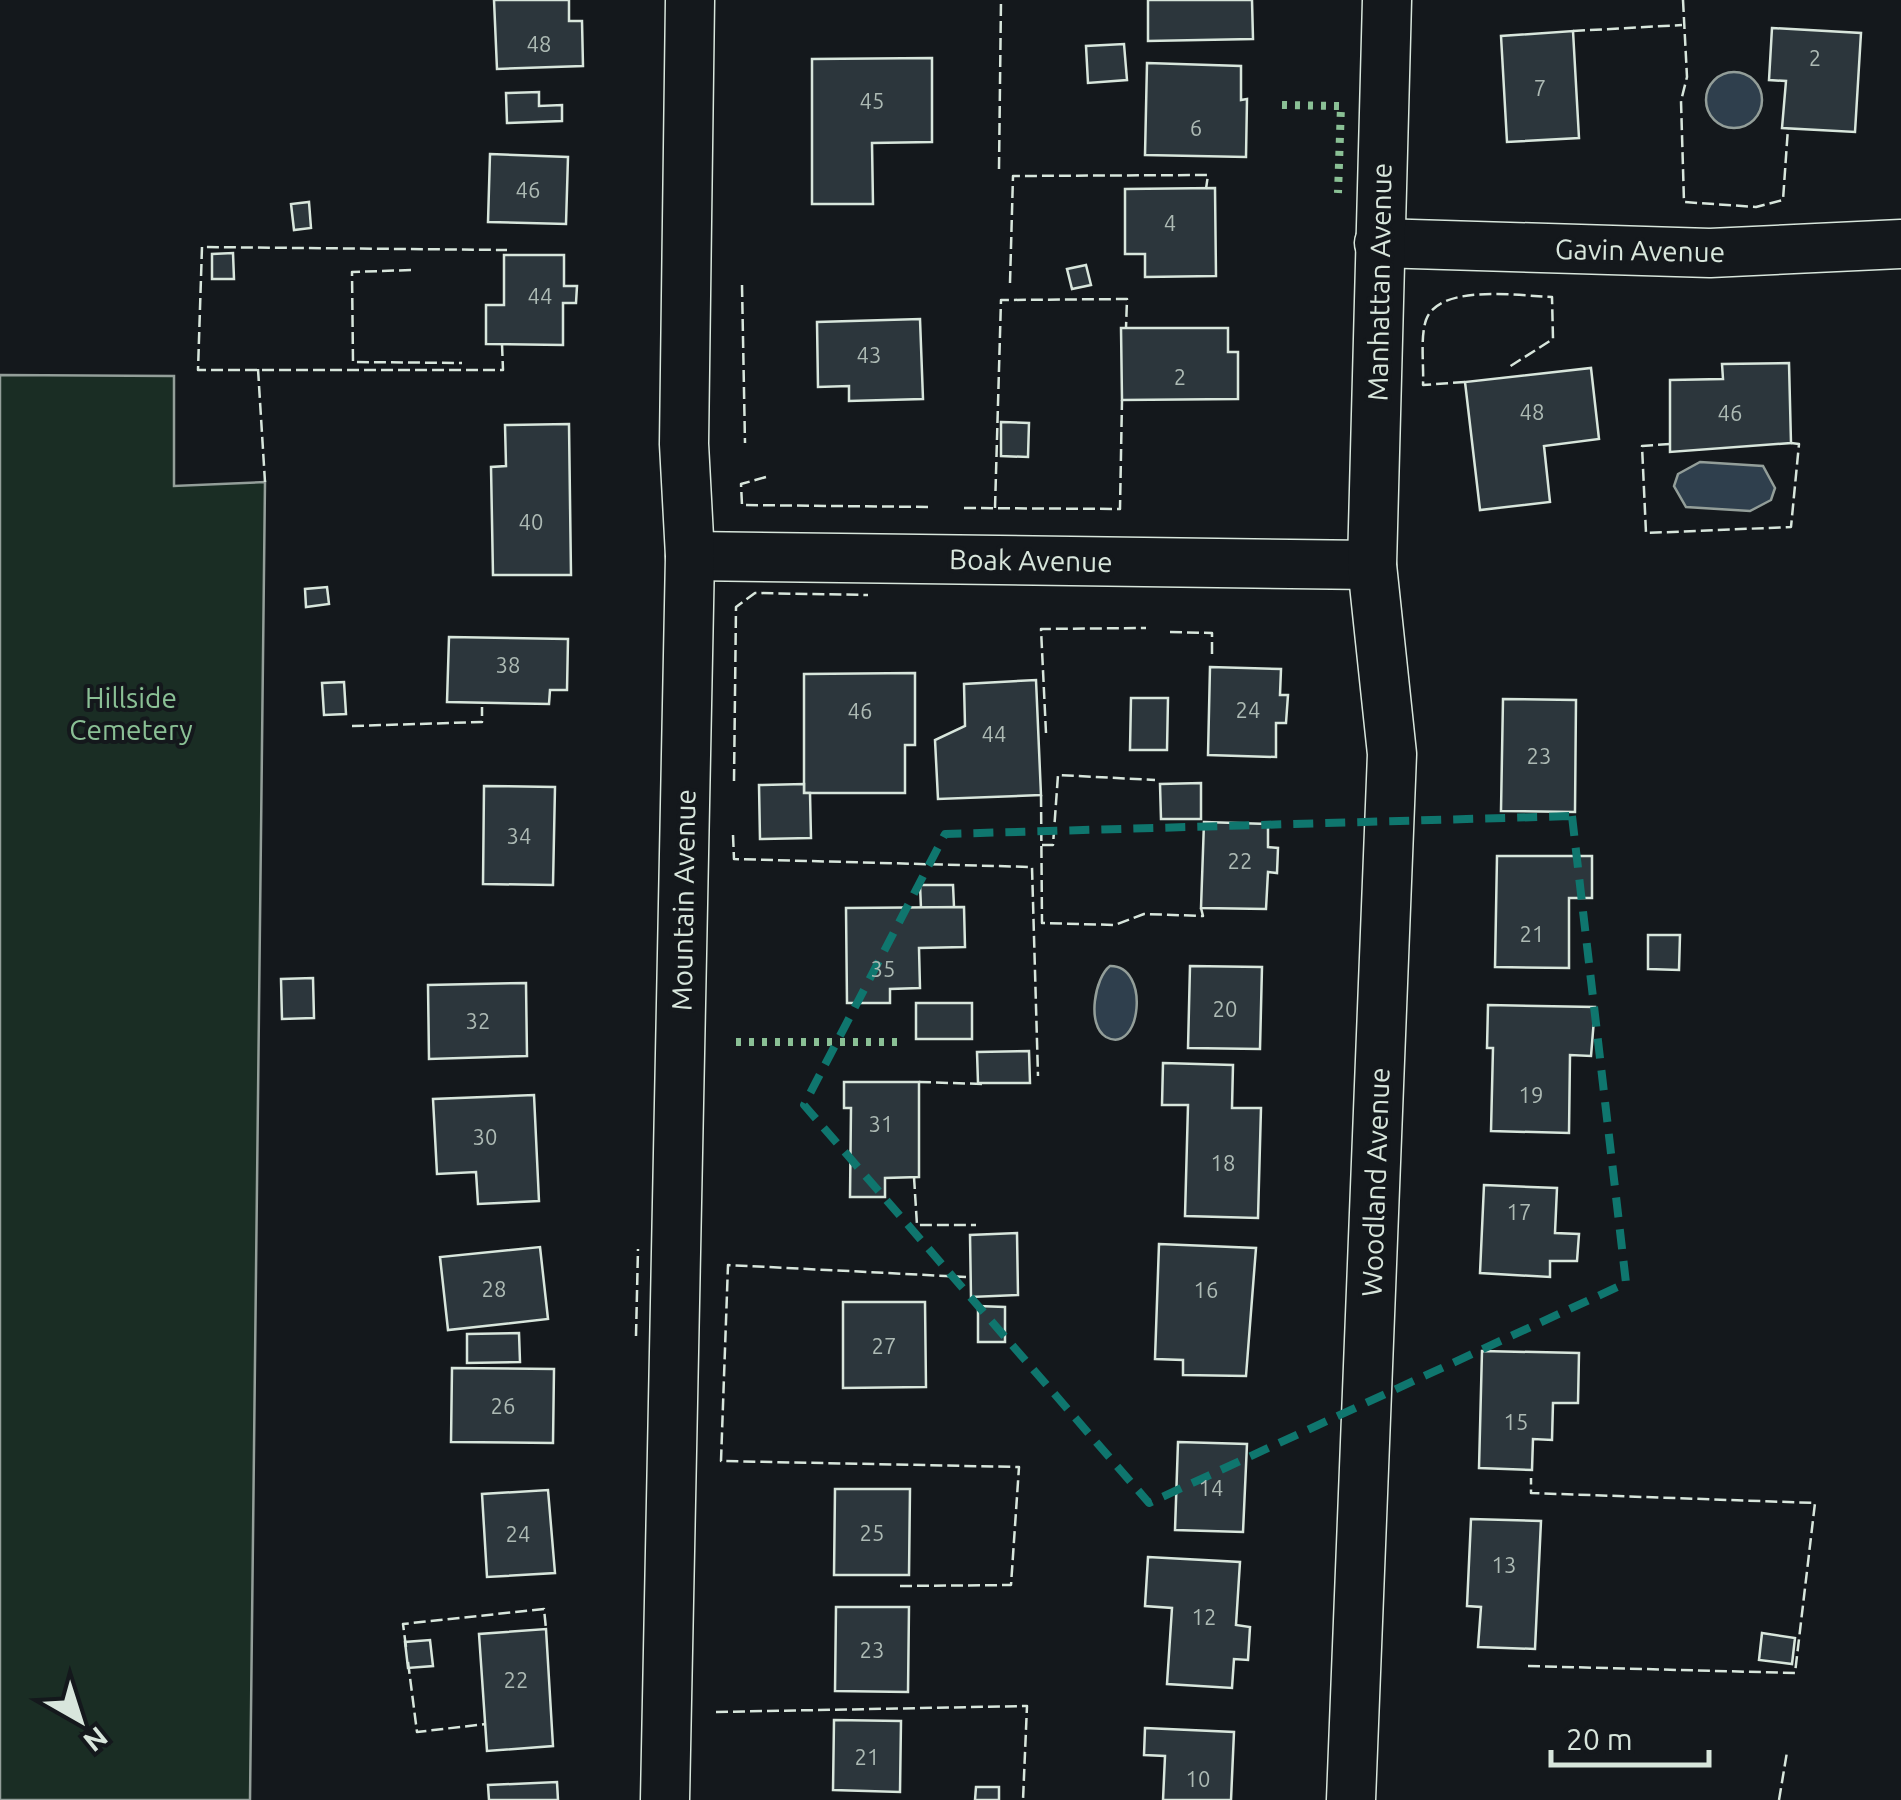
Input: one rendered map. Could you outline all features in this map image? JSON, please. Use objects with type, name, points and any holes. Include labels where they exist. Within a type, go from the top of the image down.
[{"type":"street","name":"Mountain Avenue","points":[[665,1800],[690,556],[684,444],[690,0]]},
{"type":"street","name":"Manhattan Avenue","points":[[1372,565],[1387,0]]},
{"type":"street","name":"Gavin Avenue","points":[[1379,243],[1710,253],[1901,244]]},
{"type":"street","name":"Boak Avenue","points":[[690,556],[1372,565]]},
{"type":"street","name":"Woodland Avenue","points":[[1350,1800],[1392,754],[1372,565]]},
{"type":"highlighted area","points":[[1572,816],[1626,1283],[1149,1503],[804,1105],[945,834]]},
{"type":"green space","name":"Hillside Cemetery","points":[[0,375],[174,376],[174,486],[265,482],[250,1800],[0,1800]]},
{"type":"water","points":[[1734,72],[1754,80],[1762,100],[1754,120],[1734,128],[1714,120],[1706,100],[1714,80]]},
{"type":"water","points":[[1700,462],[1763,466],[1775,488],[1771,500],[1750,511],[1686,507],[1674,486],[1678,474]]},
{"type":"water","points":[[1110,966],[1123,970],[1132,979],[1136,993],[1133,1023],[1127,1034],[1118,1039],[1106,1037],[1096,1022],[1097,990]]},
{"type":"building","points":[[494,0],[569,0],[569,21],[582,21],[583,66],[497,69]]},
{"type":"building","points":[[1148,0],[1252,0],[1253,39],[1148,41]]},
{"type":"building","points":[[1772,28],[1861,33],[1855,132],[1782,128],[1786,81],[1769,80]]},
{"type":"building","points":[[1573,31],[1579,138],[1507,142],[1501,36]]},
{"type":"building","points":[[1124,44],[1127,80],[1088,83],[1086,46]]},
{"type":"building","points":[[932,58],[932,142],[872,143],[873,204],[812,204],[812,59]]},
{"type":"building","points":[[1147,63],[1241,66],[1241,100],[1247,99],[1246,157],[1145,155]]},
{"type":"building","points":[[539,92],[539,106],[562,105],[562,121],[507,123],[506,93]]},
{"type":"building","points":[[490,154],[568,157],[566,224],[488,222]]},
{"type":"building","points":[[1215,188],[1216,276],[1145,277],[1145,254],[1125,254],[1125,189]]},
{"type":"building","points":[[309,202],[311,228],[294,230],[291,204]]},
{"type":"building","points":[[233,253],[234,279],[212,279],[212,254]]},
{"type":"building","points":[[504,255],[564,255],[564,286],[577,286],[576,303],[563,303],[563,345],[486,344],[486,305],[504,305]]},
{"type":"building","points":[[1086,265],[1091,285],[1072,289],[1067,269]]},
{"type":"building","points":[[920,319],[923,399],[849,401],[849,386],[818,387],[817,322]]},
{"type":"building","points":[[1121,328],[1228,328],[1228,352],[1238,352],[1238,399],[1122,400]]},
{"type":"building","points":[[1789,363],[1791,443],[1670,452],[1670,380],[1723,379],[1722,364]]},
{"type":"building","points":[[1591,368],[1599,439],[1544,446],[1550,502],[1480,510],[1465,382]]},
{"type":"building","points":[[1001,422],[1029,423],[1028,457],[1001,456]]},
{"type":"building","points":[[569,424],[571,575],[493,575],[491,467],[506,466],[505,425]]},
{"type":"building","points":[[327,587],[329,604],[306,607],[305,589]]},
{"type":"building","points":[[449,637],[568,639],[567,690],[550,690],[549,704],[447,702]]},
{"type":"building","points":[[1210,667],[1281,669],[1280,695],[1288,695],[1286,723],[1276,723],[1276,757],[1208,755]]},
{"type":"building","points":[[915,673],[915,745],[905,745],[905,793],[804,793],[804,674]]},
{"type":"building","points":[[1036,680],[1041,795],[938,799],[935,740],[965,726],[964,684]]},
{"type":"building","points":[[344,682],[346,714],[324,715],[322,683]]},
{"type":"building","points":[[1131,698],[1168,698],[1167,750],[1130,750]]},
{"type":"building","points":[[1503,699],[1576,700],[1575,812],[1501,811]]},
{"type":"building","points":[[1201,783],[1201,819],[1161,819],[1160,784]]},
{"type":"building","points":[[804,784],[804,793],[810,793],[811,838],[760,839],[759,785]]},
{"type":"building","points":[[484,786],[555,787],[553,885],[483,884]]},
{"type":"building","points":[[1204,822],[1268,824],[1268,847],[1278,848],[1277,873],[1268,872],[1266,909],[1201,908]]},
{"type":"building","points":[[1497,856],[1592,856],[1592,898],[1569,898],[1569,968],[1495,967]]},
{"type":"building","points":[[920,885],[953,885],[954,907],[921,908]]},
{"type":"building","points":[[964,907],[965,947],[919,948],[920,988],[890,989],[890,1003],[847,1003],[846,908]]},
{"type":"building","points":[[1648,935],[1680,935],[1679,970],[1648,969]]},
{"type":"building","points":[[1190,966],[1262,967],[1260,1049],[1188,1048]]},
{"type":"building","points":[[313,978],[314,1018],[282,1019],[281,979]]},
{"type":"building","points":[[526,983],[527,1056],[429,1059],[428,985]]},
{"type":"building","points":[[916,1003],[972,1003],[972,1039],[916,1039]]},
{"type":"building","points":[[1488,1005],[1595,1007],[1591,1056],[1570,1055],[1569,1133],[1491,1131],[1493,1048],[1487,1048]]},
{"type":"building","points":[[1029,1051],[1030,1083],[978,1083],[977,1052]]},
{"type":"building","points":[[1163,1063],[1233,1065],[1232,1108],[1261,1108],[1258,1218],[1185,1216],[1188,1105],[1162,1105]]},
{"type":"building","points":[[844,1082],[919,1082],[919,1177],[885,1178],[885,1197],[850,1197],[851,1108],[844,1108]]},
{"type":"building","points":[[534,1095],[539,1201],[478,1204],[476,1172],[437,1174],[433,1099]]},
{"type":"building","points":[[1484,1185],[1557,1188],[1555,1233],[1579,1234],[1577,1261],[1550,1261],[1550,1277],[1480,1273]]},
{"type":"building","points":[[1017,1233],[1018,1295],[971,1297],[970,1235]]},
{"type":"building","points":[[1159,1244],[1256,1248],[1246,1376],[1183,1375],[1183,1360],[1155,1359]]},
{"type":"building","points":[[540,1247],[548,1319],[448,1330],[440,1257]]},
{"type":"building","points":[[843,1302],[925,1302],[926,1387],[843,1388]]},
{"type":"building","points":[[978,1306],[1005,1307],[1005,1342],[978,1342]]},
{"type":"building","points":[[519,1333],[520,1362],[467,1363],[467,1334]]},
{"type":"building","points":[[1482,1351],[1579,1353],[1578,1403],[1553,1403],[1552,1440],[1533,1439],[1532,1470],[1479,1468]]},
{"type":"building","points":[[452,1368],[554,1369],[553,1443],[451,1442]]},
{"type":"building","points":[[1178,1442],[1247,1444],[1243,1532],[1175,1530]]},
{"type":"building","points":[[835,1489],[910,1489],[909,1575],[834,1575]]},
{"type":"building","points":[[548,1490],[555,1573],[487,1577],[482,1494]]},
{"type":"building","points":[[1471,1519],[1541,1521],[1535,1649],[1478,1647],[1481,1607],[1467,1606]]},
{"type":"building","points":[[1148,1557],[1240,1562],[1236,1625],[1250,1627],[1248,1660],[1234,1659],[1232,1688],[1167,1684],[1172,1608],[1145,1606]]},
{"type":"building","points":[[836,1607],[909,1607],[908,1692],[835,1691]]},
{"type":"building","points":[[546,1629],[553,1746],[487,1751],[479,1634]]},
{"type":"building","points":[[1762,1633],[1795,1638],[1792,1664],[1759,1660]]},
{"type":"building","points":[[430,1640],[433,1666],[408,1668],[405,1642]]},
{"type":"building","points":[[834,1720],[901,1721],[900,1792],[833,1790]]},
{"type":"building","points":[[1145,1728],[1234,1732],[1231,1800],[1163,1800],[1165,1756],[1144,1755]]},
{"type":"building","points":[[557,1782],[558,1800],[489,1800],[488,1785]]},
{"type":"building","points":[[976,1787],[999,1787],[999,1800],[975,1800]]},
{"type":"hedge","points":[[1282,105],[1341,106],[1338,193]]},
{"type":"hedge","points":[[736,1042],[899,1042]]},
{"type":"fence","points":[[999,169],[1001,0]]},
{"type":"fence","points":[[1683,0],[1687,77],[1681,101],[1684,202],[1756,207],[1783,200],[1788,128]]},
{"type":"fence","points":[[1573,31],[1682,25]]},
{"type":"fence","points":[[1010,283],[1013,176],[1208,175],[1206,189]]},
{"type":"fence","points":[[502,344],[503,370],[198,370],[202,247],[507,250]]},
{"type":"fence","points":[[411,270],[352,272],[353,362],[462,363]]},
{"type":"fence","points":[[742,285],[745,443]]},
{"type":"fence","points":[[1465,382],[1423,385],[1424,327],[1434,308],[1447,301],[1482,294],[1552,297],[1553,339],[1509,367]]},
{"type":"fence","points":[[995,508],[1001,300],[1127,299],[1126,328]]},
{"type":"fence","points":[[258,369],[265,482]]},
{"type":"fence","points":[[964,508],[1120,509],[1122,400]]},
{"type":"fence","points":[[1670,444],[1642,446],[1646,533],[1791,527],[1799,444],[1791,443]]},
{"type":"fence","points":[[766,477],[741,484],[742,505],[930,507]]},
{"type":"fence","points":[[734,781],[736,607],[755,593],[868,595]]},
{"type":"fence","points":[[1046,733],[1041,629],[1146,628]]},
{"type":"fence","points":[[1170,632],[1212,633],[1212,659]]},
{"type":"fence","points":[[352,726],[482,722],[482,707]]},
{"type":"fence","points":[[1042,845],[1053,845],[1058,775],[1155,780]]},
{"type":"fence","points":[[1041,795],[1042,923],[1115,925],[1144,914],[1203,916],[1201,908]]},
{"type":"fence","points":[[733,835],[734,859],[1032,867],[1038,1076]]},
{"type":"fence","points":[[919,1082],[984,1084]]},
{"type":"fence","points":[[914,1177],[917,1225],[976,1225]]},
{"type":"fence","points":[[636,1336],[638,1249]]},
{"type":"fence","points":[[900,1586],[1011,1585],[1019,1467],[721,1461],[728,1265],[966,1277]]},
{"type":"fence","points":[[1528,1666],[1795,1673],[1815,1503],[1531,1493],[1531,1478]]},
{"type":"fence","points":[[406,1647],[403,1624],[544,1609],[546,1629]]},
{"type":"fence","points":[[408,1662],[417,1732],[486,1724]]},
{"type":"fence","points":[[716,1712],[1027,1706],[1023,1800]]},
{"type":"fence","points":[[1779,1800],[1787,1752]]}]
